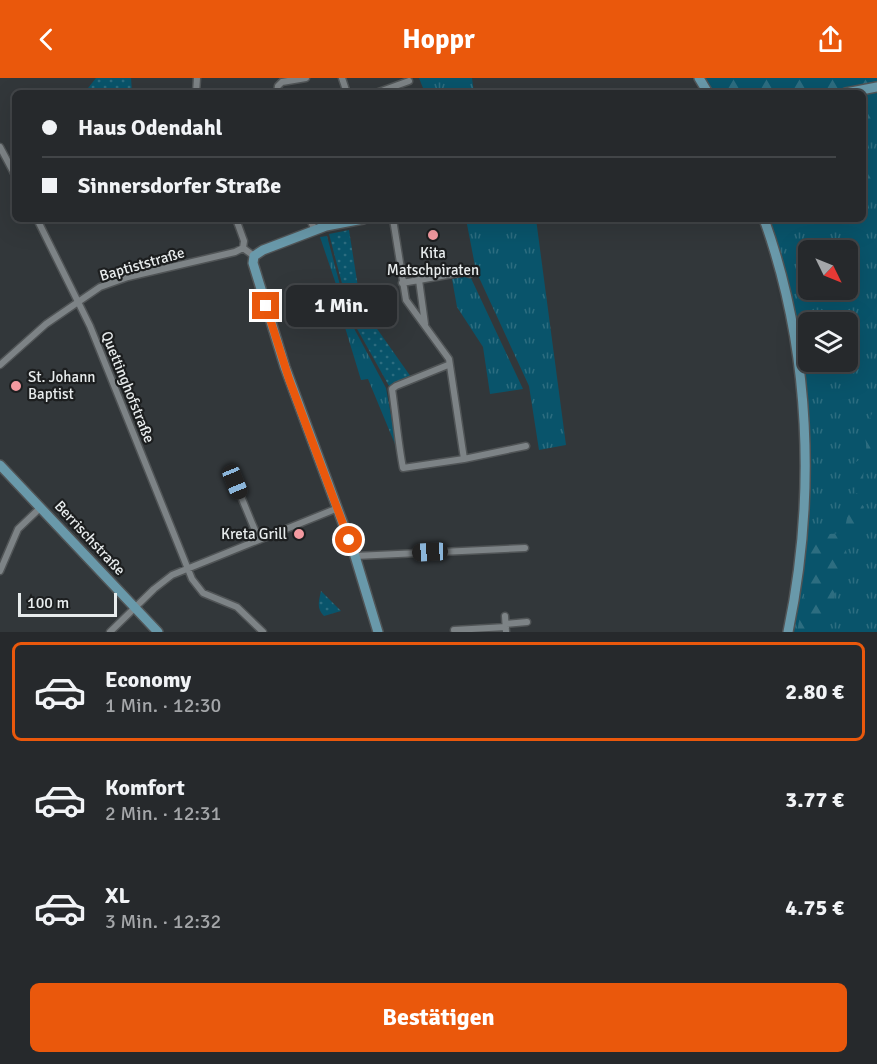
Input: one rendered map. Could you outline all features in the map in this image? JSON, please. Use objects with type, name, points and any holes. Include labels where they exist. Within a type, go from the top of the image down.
[{"type":"street","points":[[277,90],[282,82],[306,78]]},
{"type":"street","points":[[384,90],[409,81]]},
{"type":"street","points":[[862,90],[877,87]]},
{"type":"street","points":[[0,147],[12,169]]},
{"type":"street","name":"Quettinghofstraße","points":[[40,222],[79,300],[197,587],[203,593],[237,607],[263,632]]},
{"type":"street","points":[[237,222],[244,241],[243,248],[254,256]]},
{"type":"street","points":[[311,222],[315,231]]},
{"type":"street","points":[[254,256],[264,250],[338,222]]},
{"type":"street","points":[[393,222],[406,300],[448,359],[464,459]]},
{"type":"street","points":[[765,222],[790,316],[800,375],[803,413],[805,499],[800,564],[788,632]]},
{"type":"street","name":"Baptiststraße","points":[[0,365],[46,324],[100,287],[236,252],[243,248]]},
{"type":"street","points":[[254,256],[254,267],[275,338],[355,556],[378,632]]},
{"type":"street","points":[[402,283],[464,272],[470,273]]},
{"type":"street","points":[[419,280],[425,325]]},
{"type":"street","points":[[448,365],[392,389],[397,421],[396,434],[403,468],[464,459],[526,446]]},
{"type":"street","name":"Berrischstraße","points":[[0,465],[158,632]]},
{"type":"street","points":[[235,482],[259,540]]},
{"type":"street","points":[[0,571],[18,530],[40,508]]},
{"type":"street","points":[[110,632],[163,580],[338,508]]},
{"type":"street","points":[[355,556],[525,548]]},
{"type":"street","points":[[454,630],[527,622]]},
{"type":"green space","points":[[96,78],[131,78],[132,90],[86,90]]},
{"type":"green space","points":[[419,78],[472,78],[474,90],[424,90]]},
{"type":"green space","points":[[704,78],[877,78],[877,632],[792,632],[804,568],[809,498],[806,396],[803,372],[858,372],[858,312],[798,312],[798,338],[768,222],[866,222],[866,90],[711,90]]},
{"type":"green space","points":[[707,78],[877,78],[877,81],[836,90],[715,90]]},
{"type":"green space","points":[[877,96],[877,124],[871,133],[866,152],[866,98]]},
{"type":"green space","points":[[877,166],[877,186],[868,179],[869,170]]},
{"type":"green space","points":[[467,222],[536,222],[566,445],[539,450],[529,386],[476,271]]},
{"type":"green space","points":[[349,230],[361,306],[411,377],[389,386],[351,318],[329,234]]},
{"type":"green space","points":[[327,236],[349,319],[386,388],[397,449],[368,379],[361,380],[337,301],[341,299],[320,237]]},
{"type":"green space","points":[[470,276],[523,389],[490,394],[483,347],[457,307],[452,279]]},
{"type":"green space","points":[[877,405],[877,460],[865,466],[863,488],[860,494],[856,493],[856,462],[865,454],[866,427]]},
{"type":"green space","points":[[854,501],[860,502],[864,507],[858,526],[846,539],[844,545],[847,554],[837,579],[834,602],[825,612],[821,632],[797,632],[804,597],[811,533],[818,527],[827,529],[830,534],[844,533],[847,518],[845,511]]},
{"type":"green space","points":[[321,591],[341,611],[324,616],[321,613],[319,601]]},
{"type":"place","name":"Kita Matschpiraten","points":[[433,235]]},
{"type":"place","name":"St. Johann Baptist","points":[[16,386]]},
{"type":"place","name":"Kreta Grill","points":[[299,534]]},
{"type":"route","points":[[266,306],[289,379],[349,540]]}]
